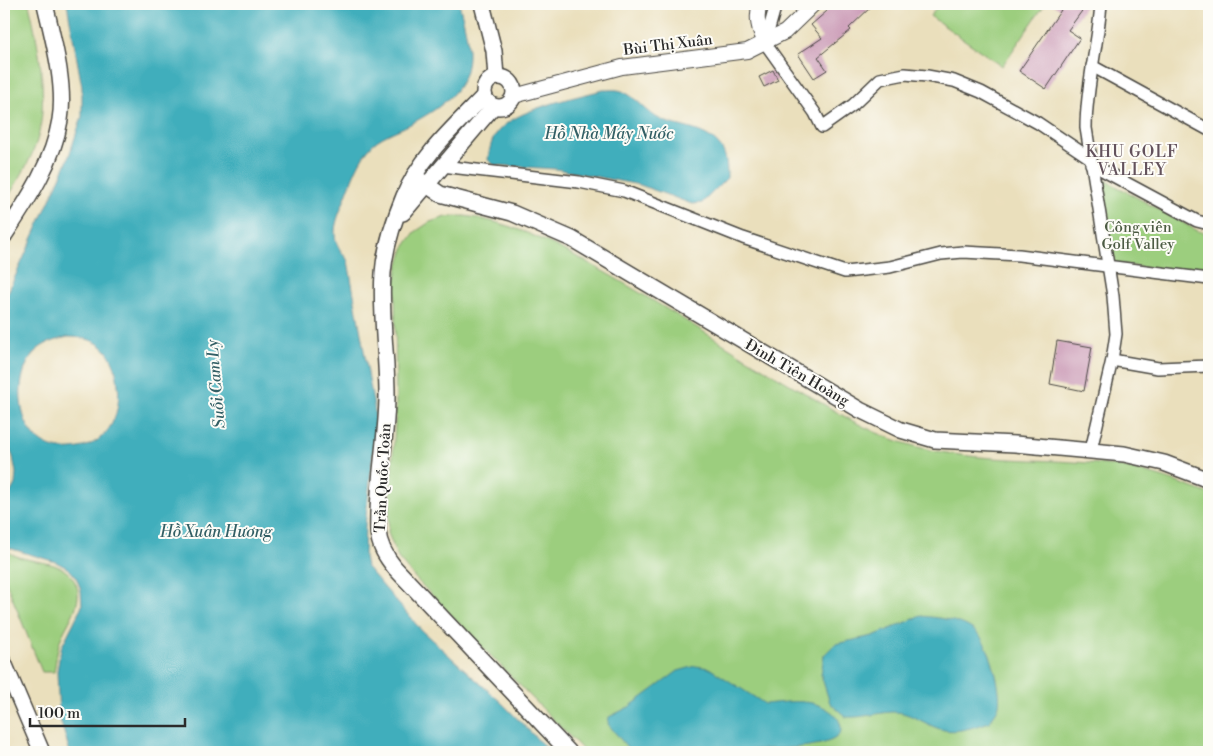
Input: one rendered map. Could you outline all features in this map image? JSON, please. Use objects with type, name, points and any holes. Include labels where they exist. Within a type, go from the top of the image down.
[{"type":"main road","points":[[4,236],[29,198],[54,147],[60,119],[61,95],[54,43],[45,4]]},
{"type":"main road","points":[[482,4],[494,51],[496,77]]},
{"type":"main road","points":[[496,77],[507,79],[511,82],[514,96],[508,105],[504,107],[488,101],[485,85],[496,77]]},
{"type":"main road","name":"Trần Quốc Toản","points":[[420,180],[442,166],[488,101]]},
{"type":"main road","name":"Trần Quốc Toản","points":[[488,101],[446,136],[420,180],[404,197],[387,250],[383,274],[387,394],[378,532],[380,545],[385,556],[434,612],[569,752]]},
{"type":"main road","name":"Đinh Tiên Hoàng","points":[[420,180],[440,194],[512,213],[572,239],[860,410],[901,430],[935,440],[1091,450],[1145,458],[1209,480]]},
{"type":"main road","points":[[4,663],[42,752]]},
{"type":"street","points":[[760,4],[758,28],[765,43],[815,112],[822,127],[854,105],[880,79],[904,74],[954,81],[981,92],[1038,123],[1091,161],[1197,221],[1209,224]]},
{"type":"street","points":[[765,43],[776,4]]},
{"type":"street","name":"Bùi Thị Xuân","points":[[514,96],[622,67],[734,54],[765,43],[785,32],[814,4]]},
{"type":"street","points":[[1091,450],[1112,360],[1116,334],[1109,268],[1086,128],[1086,101],[1101,4]]},
{"type":"street","points":[[1092,66],[1209,130]]},
{"type":"street","points":[[442,166],[579,182],[624,191],[743,238],[845,272],[890,267],[940,254],[963,252],[1020,255],[1109,268],[1209,279]]},
{"type":"street","points":[[1112,360],[1158,368],[1209,366]]},
{"type":"green space","points":[[4,4],[29,4],[42,76],[43,96],[42,115],[34,149],[4,203]]},
{"type":"green space","points":[[939,4],[1045,4],[1002,66],[930,16]]},
{"type":"green space","name":"Công viên Golf Valley","points":[[1105,180],[1198,231],[1209,234],[1209,279],[1111,262],[1098,185]]},
{"type":"green space","points":[[464,216],[515,228],[577,257],[644,295],[831,408],[864,427],[887,437],[913,446],[965,456],[1073,462],[1128,468],[1155,475],[1209,494],[1209,752],[585,752],[417,580],[398,558],[388,533],[396,408],[395,284],[398,266],[405,246],[415,232],[430,222],[446,217]]},
{"type":"green space","points":[[4,547],[16,556],[60,568],[67,572],[74,580],[78,597],[73,614],[60,642],[54,672],[42,672],[4,577]]},
{"type":"water","name":"Hồ Xuân Hương","points":[[67,4],[459,4],[467,43],[468,59],[465,73],[459,86],[449,98],[435,109],[373,144],[359,163],[335,228],[338,246],[348,261],[375,412],[375,434],[365,526],[364,557],[366,566],[422,631],[503,704],[550,752],[70,752],[59,716],[57,671],[61,648],[82,606],[81,590],[76,577],[69,569],[56,562],[9,548],[4,542],[4,504],[15,484],[16,473],[13,457],[4,436],[4,301],[67,162],[82,116],[82,87]],"holes":[[[68,337],[98,343],[110,355],[114,364],[118,385],[119,397],[117,408],[109,428],[94,443],[71,449],[54,448],[39,440],[31,432],[22,410],[21,385],[28,362],[41,347]]]},
{"type":"water","name":"Hồ Nhà Máy Nước","points":[[603,90],[622,91],[632,96],[656,117],[705,134],[713,139],[724,152],[727,178],[702,203],[692,204],[640,185],[556,169],[494,165],[488,160],[496,134],[515,118],[529,111]]},
{"type":"water","points":[[921,616],[960,623],[973,630],[983,641],[994,669],[999,689],[999,705],[989,722],[952,731],[934,727],[898,712],[846,717],[830,703],[821,675],[824,655],[835,644],[873,636]]},
{"type":"water","points":[[696,666],[709,668],[765,704],[805,702],[827,709],[838,719],[841,727],[838,736],[826,742],[809,746],[787,748],[715,752],[631,752],[608,724],[609,717],[629,707],[678,671]]},
{"type":"building","points":[[835,4],[874,4],[849,28],[851,30],[818,57],[827,70],[814,78],[798,54],[822,38],[811,25]]},
{"type":"building","points":[[1052,4],[1087,4],[1068,30],[1080,38],[1046,89],[1019,71],[1061,10]]},
{"type":"building","points":[[773,70],[778,80],[764,87],[759,77]]},
{"type":"building","points":[[1057,341],[1092,347],[1084,391],[1050,384]]},
{"type":"district","name":"KHU GOLF VALLEY","points":[[1132,161]]},
{"type":"water label","name":"Suối Cam Ly","points":[[216,384]]}]
